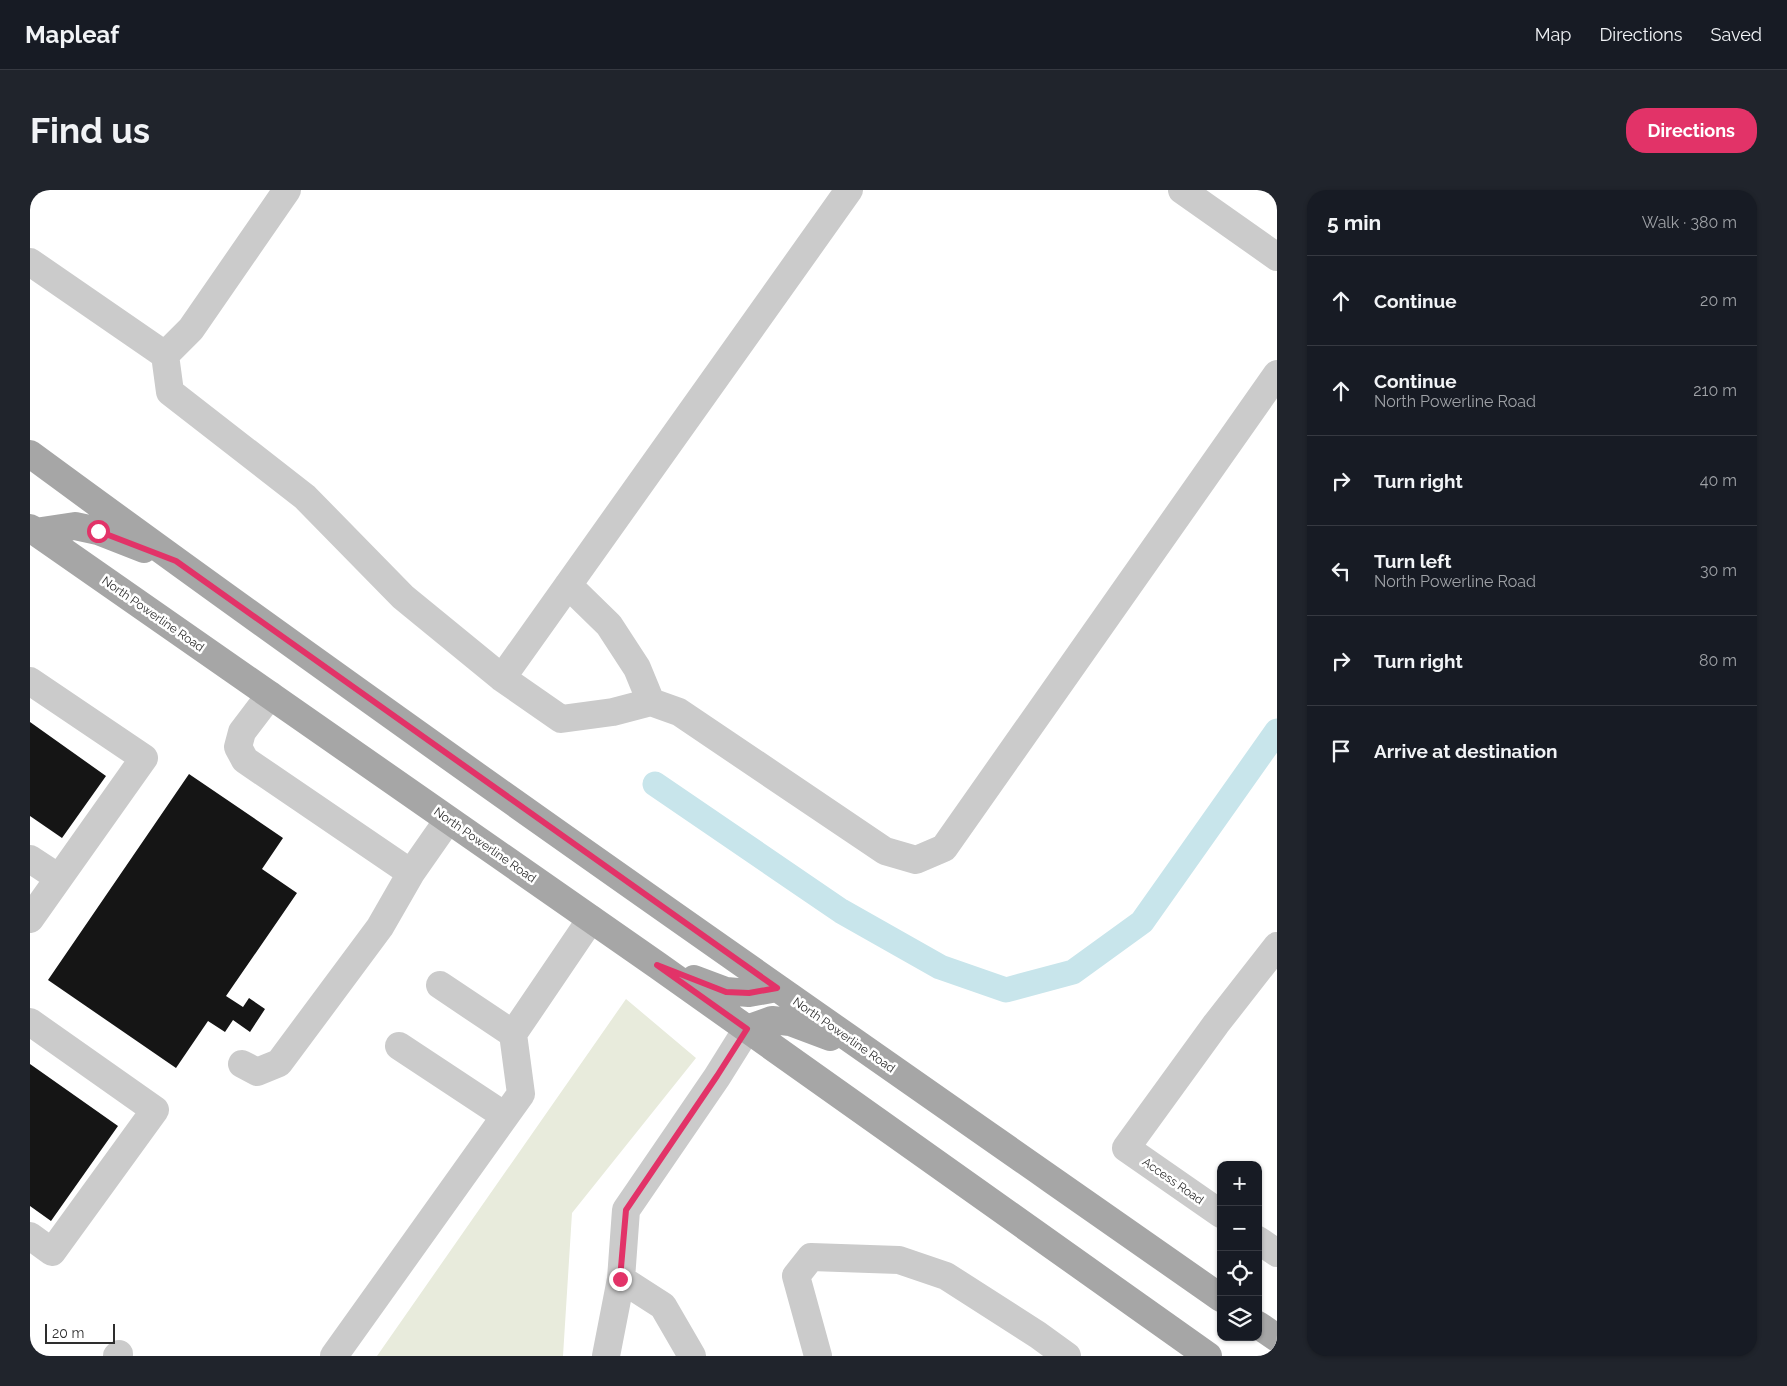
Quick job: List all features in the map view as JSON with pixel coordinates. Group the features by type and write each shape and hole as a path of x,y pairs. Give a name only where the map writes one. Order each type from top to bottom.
{"main road":[{"name":"North Powerline Road","path":"30,454 176,561 777,988 1218,1296"},
{"path":"32,533 75,526 98,531 176,561"},
{"name":"North Powerline Road","path":"32,533 270,695 657,965 1208,1356"},
{"path":"657,965 726,992 749,993 777,988"},
{"path":"747,1029 772,1020 790,1022 869,1052"},
{"path":"1262,1328 1277,1338"}],"street":[{"path":"165,355 192,329 287,190"},
{"path":"502,678 849,190"},
{"path":"1182,190 1277,257"},
{"path":"30,262 165,355 170,392 305,497 403,597 502,678 561,718 613,712 651,702 679,712 885,851 916,860 944,848 1277,374"},
{"path":"568,585 610,625 638,668 651,702"},
{"path":"30,681 144,758 30,919"},
{"path":"270,695 242,732 238,747 246,760 411,873"},
{"path":"242,1064 257,1072 280,1063 380,927 411,873 448,820"},
{"path":"30,858 59,878"},
{"path":"334,1356 521,1094 513,1034 591,919"},
{"name":"Access Road","path":"1217,1211 1126,1148 1216,1024 1277,946"},
{"path":"440,985 513,1034"},
{"path":"30,1022 155,1110 52,1252 30,1236"},
{"path":"606,1356 620,1279 626,1210 747,1029"},
{"path":"399,1046 505,1116"},
{"path":"818,1356 796,1276 811,1257 899,1260 946,1276 1038,1335 1067,1356"},
{"path":"620,1279 663,1306 692,1356"}],"shaded area":[{"path":"626,999 696,1058 572,1213 563,1356 377,1356"}],"building":[{"path":"30,722 106,776 62,838 30,816"},
{"path":"189,774 283,838 262,869 297,893 226,996 243,1007 249,998 265,1009 250,1032 233,1020 225,1032 208,1021 176,1068 48,980"},
{"path":"30,1064 118,1126 51,1221 30,1206"}],"waterway":[{"path":"655,784 841,911 940,967 1006,990 1073,972 1142,922 1277,731"}],"route":[{"path":"98,531 176,561 777,988 749,993 726,992 657,965 747,1029 626,1210 620,1279"}]}
